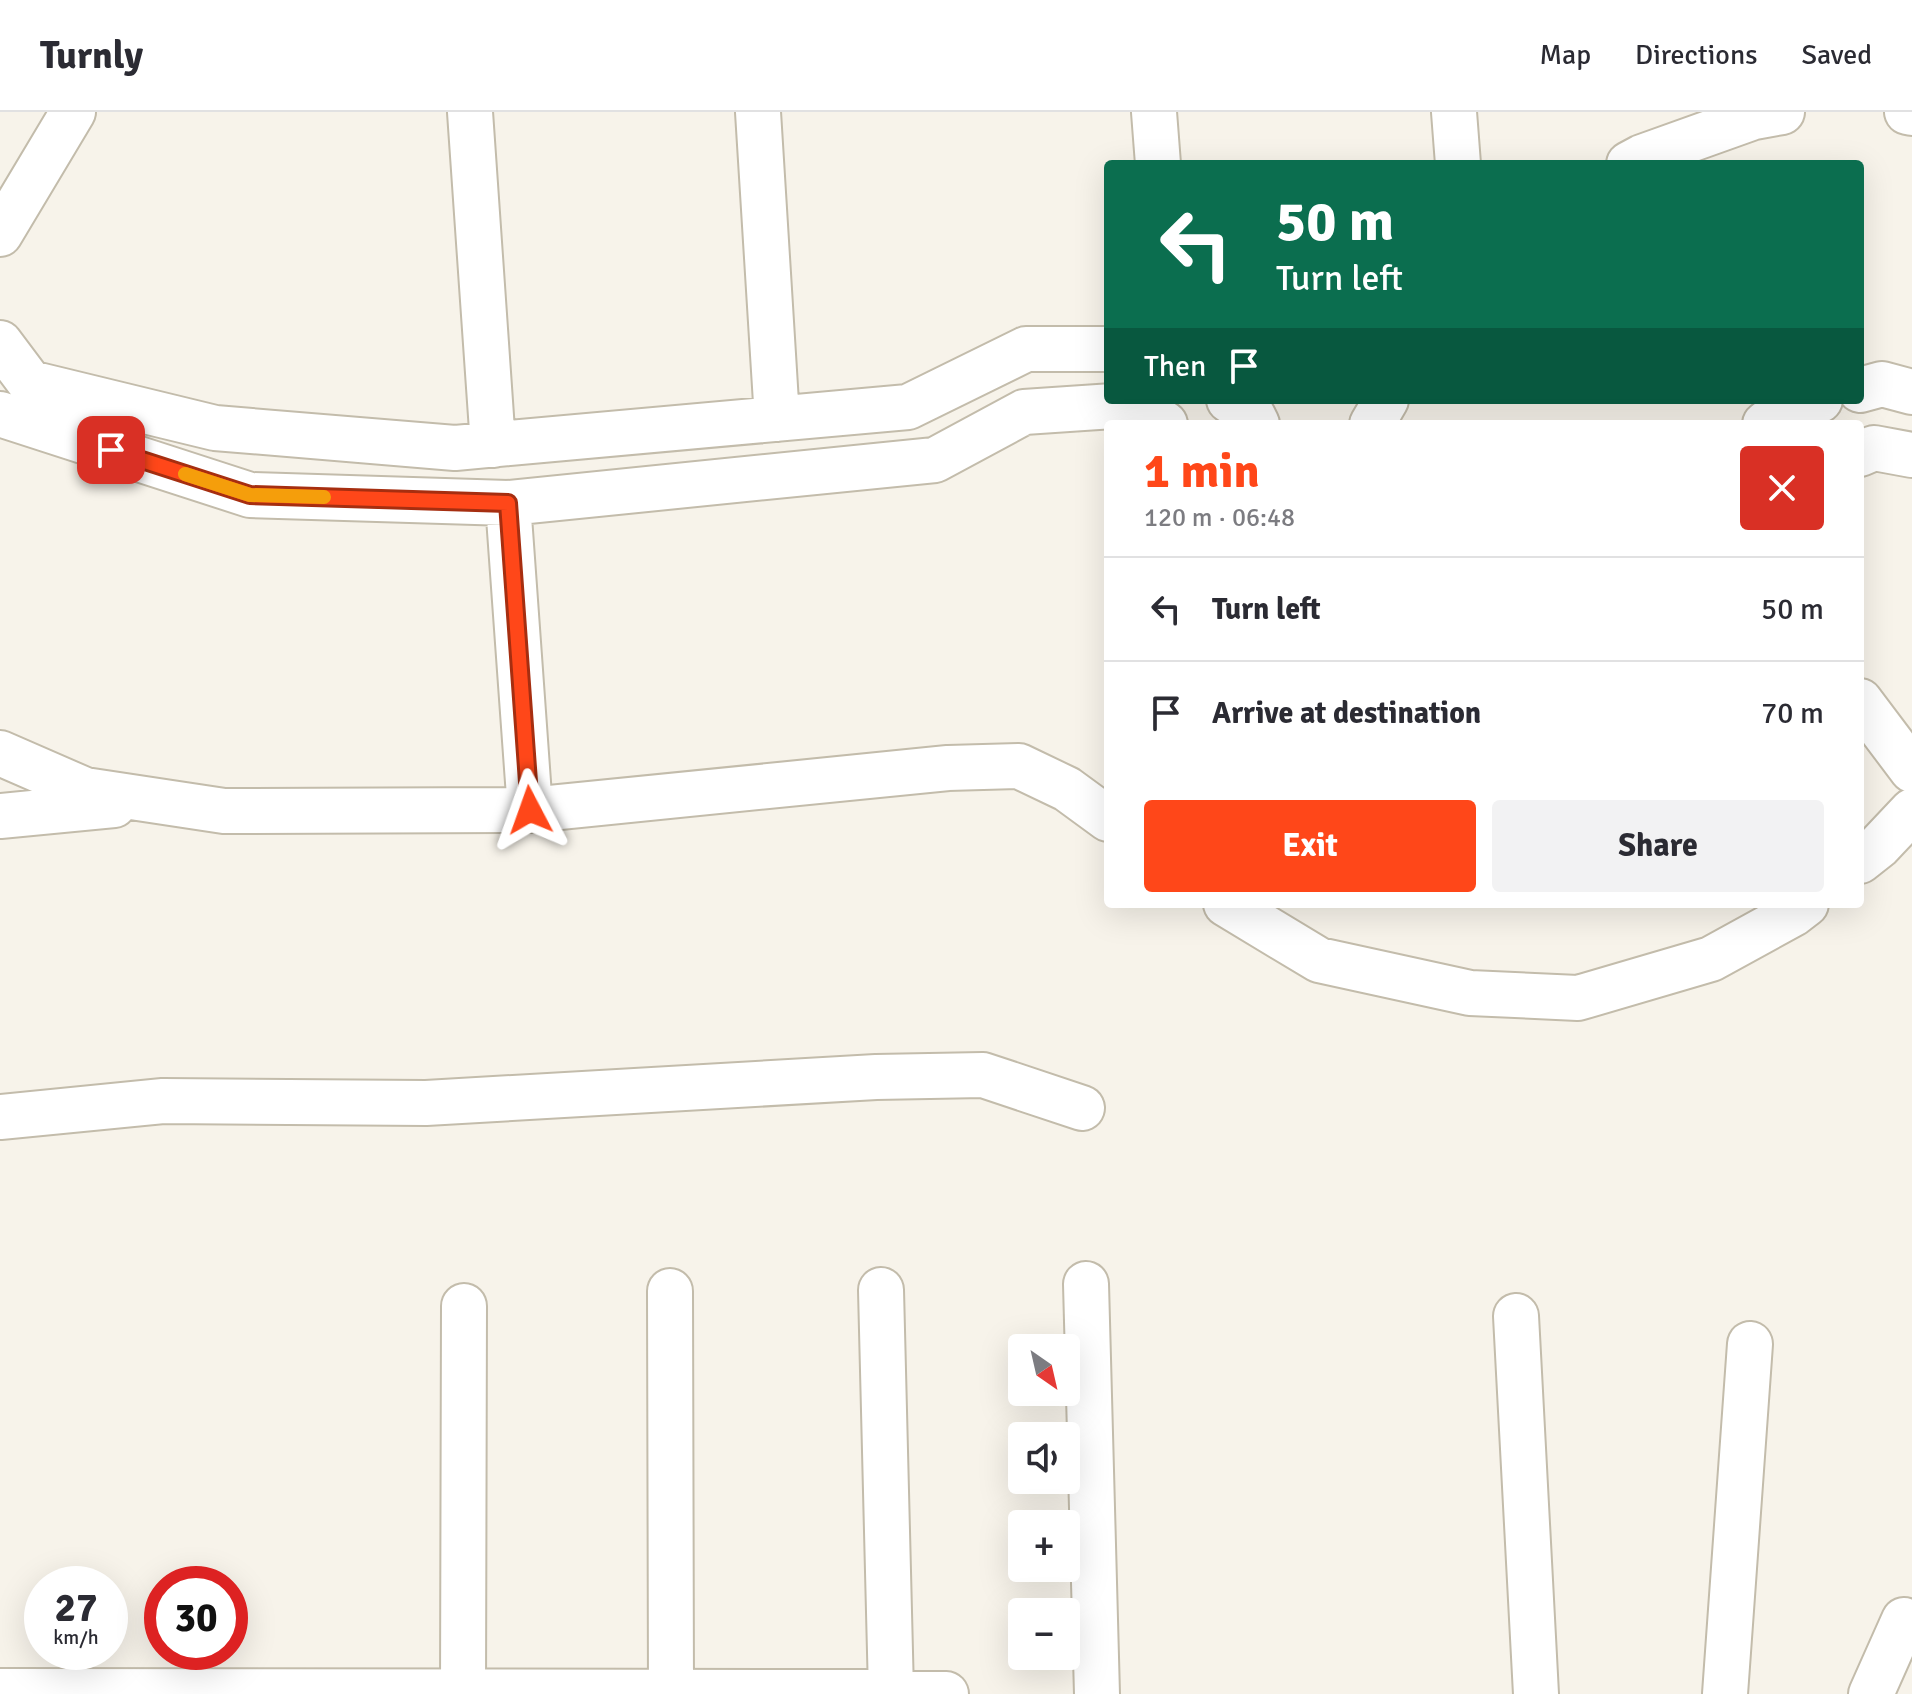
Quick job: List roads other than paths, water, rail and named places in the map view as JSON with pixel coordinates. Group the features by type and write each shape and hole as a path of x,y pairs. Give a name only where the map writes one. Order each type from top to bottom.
{"street":[{"path":"0,234 73,112"},
{"path":"470,112 493,445"},
{"path":"758,112 777,419"},
{"path":"1154,112 1158,160"},
{"path":"1454,112 1458,160"},
{"path":"1636,160 1754,117 1782,112"},
{"path":"3,350 30,383 215,428 455,448 908,407 1026,349 1104,349"},
{"path":"1864,389 1882,384 1912,392"},
{"path":"1235,404 1255,420"},
{"path":"1770,420 1784,409 1804,404"},
{"path":"0,414 250,495 508,503 935,460 1024,412 1113,406 1159,420"},
{"path":"1864,452 1874,448 1912,455"},
{"path":"508,503 530,810"},
{"path":"1864,706 1912,770"},
{"path":"0,753 85,790 224,811 530,810 932,770 1019,766 1067,789 1104,816"},
{"path":"0,816 156,801"},
{"path":"1864,858 1912,811"},
{"path":"1233,908 1319,960 1470,993 1578,998 1711,959 1801,908"},
{"path":"0,1117 163,1101 426,1103 876,1077 983,1075 1082,1108"},
{"path":"1086,1284 1097,1694"},
{"path":"881,1290 909,1693"},
{"path":"670,1291 682,1692"},
{"path":"464,1306 474,1692"},
{"path":"1516,1316 1536,1694"},
{"path":"1725,1694 1750,1344"},
{"path":"1871,1694 1904,1620 1912,1623"},
{"path":"0,1691 946,1694"}]}
